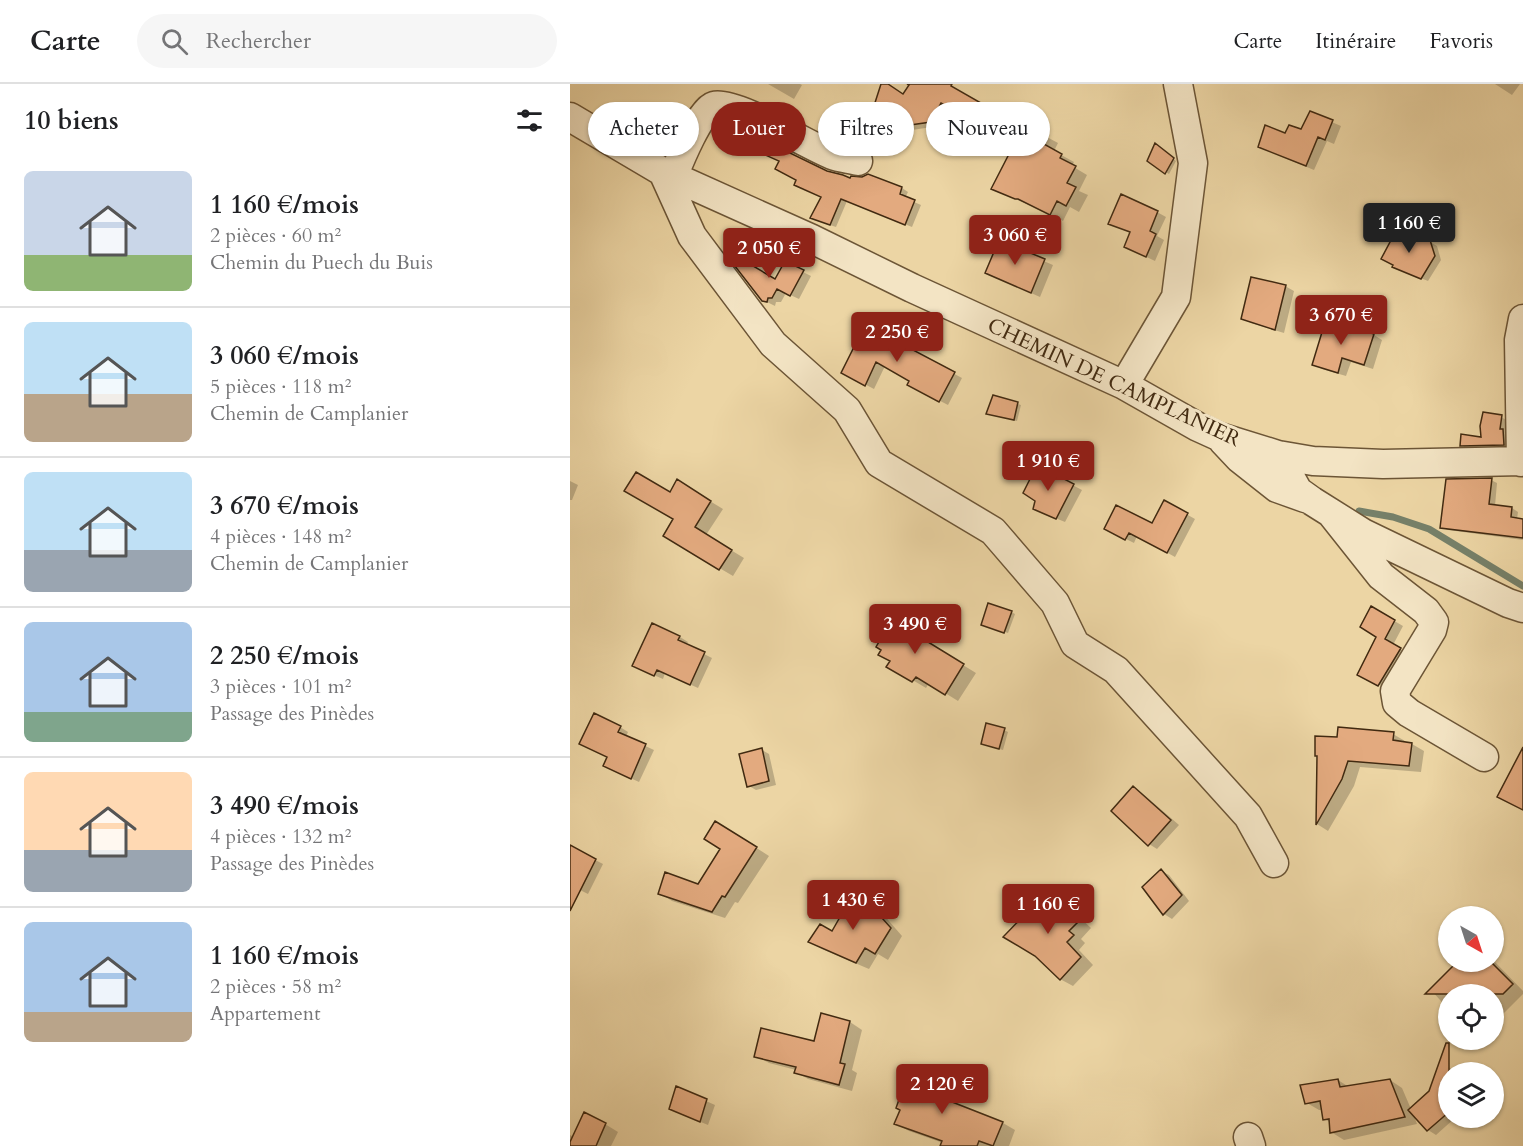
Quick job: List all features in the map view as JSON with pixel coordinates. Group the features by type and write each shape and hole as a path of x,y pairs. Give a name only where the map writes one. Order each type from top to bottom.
{"street":[{"path":"1124,385 1176,297 1193,163 1178,84"},
{"path":"858,161 832,155 729,106 713,106 704,113 668,174 692,236 773,344 847,410 879,463 993,531 1055,603 1075,644 1116,670 1248,816 1274,862"},
{"name":"CHEMIN DE CAMPLANIER","path":"570,117 668,174 1124,385 1220,437 1278,455 1313,461 1383,464 1522,462"},
{"path":"1522,462 1519,340 1523,319"},
{"path":"1220,437 1239,458 1277,488 1322,507 1381,576 1426,611 1434,622 1432,630 1395,691 1397,703 1484,757"},
{"path":"1278,455 1298,491 1363,533 1508,603 1523,608"},
{"path":"1313,461 1322,507"}],"building":[{"path":"881,84 888,84 903,94 909,85 907,84 952,84 951,86 979,102 926,102 926,123 914,124 914,102 875,102"},
{"path":"1310,111 1333,120 1325,140 1318,137 1306,166 1258,147 1265,125 1285,133 1289,125 1301,129"},
{"path":"1155,143 1174,158 1165,174 1147,161"},
{"path":"1050,147 1062,154 1060,158 1076,166 1067,183 1076,187 1066,206 1057,201 1050,215 991,189 1008,156 1050,156"},
{"path":"768,156 796,156 827,171 850,178 868,174 902,187 900,194 915,200 905,225 841,199 830,225 810,218 821,197 794,185 796,180 775,169 779,161"},
{"path":"1121,194 1158,211 1150,231 1156,234 1146,257 1124,247 1130,232 1108,224"},
{"path":"1398,227 1422,240 1430,240 1435,256 1421,279 1392,267 1393,265 1381,259"},
{"path":"999,240 1045,259 1031,293 985,273"},
{"path":"738,257 775,279 785,261 804,270 790,296 777,289 767,302 762,301 731,261"},
{"path":"1251,277 1286,285 1275,330 1241,319"},
{"path":"1326,319 1374,334 1364,365 1342,358 1338,373 1312,365"},
{"path":"878,322 899,332 894,340 955,372 939,402 907,385 909,381 876,362 865,386 841,373 860,335 868,339"},
{"path":"993,395 1018,402 1014,420 986,414"},
{"path":"1483,412 1502,415 1500,429 1503,429 1504,445 1460,446 1461,434 1481,437 1480,426"},
{"path":"1037,465 1074,484 1056,519 1033,509 1035,501 1023,493"},
{"path":"636,472 670,492 677,479 711,501 695,527 732,550 719,570 663,536 673,519 624,491"},
{"path":"1492,478 1489,504 1512,507 1511,517 1523,519 1523,538 1440,528 1446,479"},
{"path":"1164,500 1188,513 1167,553 1129,533 1125,540 1104,529 1116,505 1152,523"},
{"path":"988,603 1012,611 1004,633 981,625"},
{"path":"1371,606 1395,620 1385,639 1401,648 1378,686 1357,675 1376,637 1360,627"},
{"path":"889,611 919,629 915,634 964,664 945,695 916,677 912,682 886,667 890,661 878,655 881,650 876,647 880,640 873,637"},
{"path":"652,623 680,636 678,640 705,652 690,685 657,670 654,676 632,666"},
{"path":"594,713 621,726 618,732 646,744 631,779 603,766 607,757 579,744"},
{"path":"986,723 1005,728 999,749 981,744"},
{"path":"1338,727 1394,732 1393,740 1412,743 1409,766 1348,761 1342,779 1316,825 1315,736 1337,737"},
{"path":"1523,747 1523,810 1497,797"},
{"path":"762,748 769,781 747,787 739,754"},
{"path":"1133,786 1171,820 1148,846 1111,811"},
{"path":"715,821 757,847 725,897 722,896 712,912 658,894 665,872 698,884 720,849 704,839"},
{"path":"570,845 596,859 570,911"},
{"path":"1161,869 1182,895 1163,915 1142,887"},
{"path":"856,889 891,928 875,954 865,948 856,963 808,942 820,924 832,931"},
{"path":"1049,892 1080,920 1069,931 1074,935 1067,942 1081,957 1060,980 1035,956 1003,937"},
{"path":"1447,972 1501,972 1513,984 1504,993 1504,984 1438,984 1438,994 1425,994"},
{"path":"821,1013 850,1021 840,1063 845,1064 839,1085 794,1073 796,1067 754,1057 761,1028 814,1041"},
{"path":"1444,1050 1449,1050 1449,1062 1439,1062"},
{"path":"1438,1066 1438,1122 1427,1131 1408,1110 1429,1091"},
{"path":"909,1071 946,1085 942,1098 1003,1122 993,1146 979,1141 977,1146 940,1146 942,1141 894,1124 900,1110 896,1108"},
{"path":"1338,1079 1340,1087 1390,1079 1405,1117 1330,1133 1329,1119 1323,1120 1320,1101 1305,1104 1300,1085"},
{"path":"676,1086 707,1099 700,1122 669,1109"},
{"path":"584,1112 606,1123 596,1146 570,1146 570,1142"}],"waterway":[{"path":"1359,511 1393,517 1429,529 1523,586"}]}
